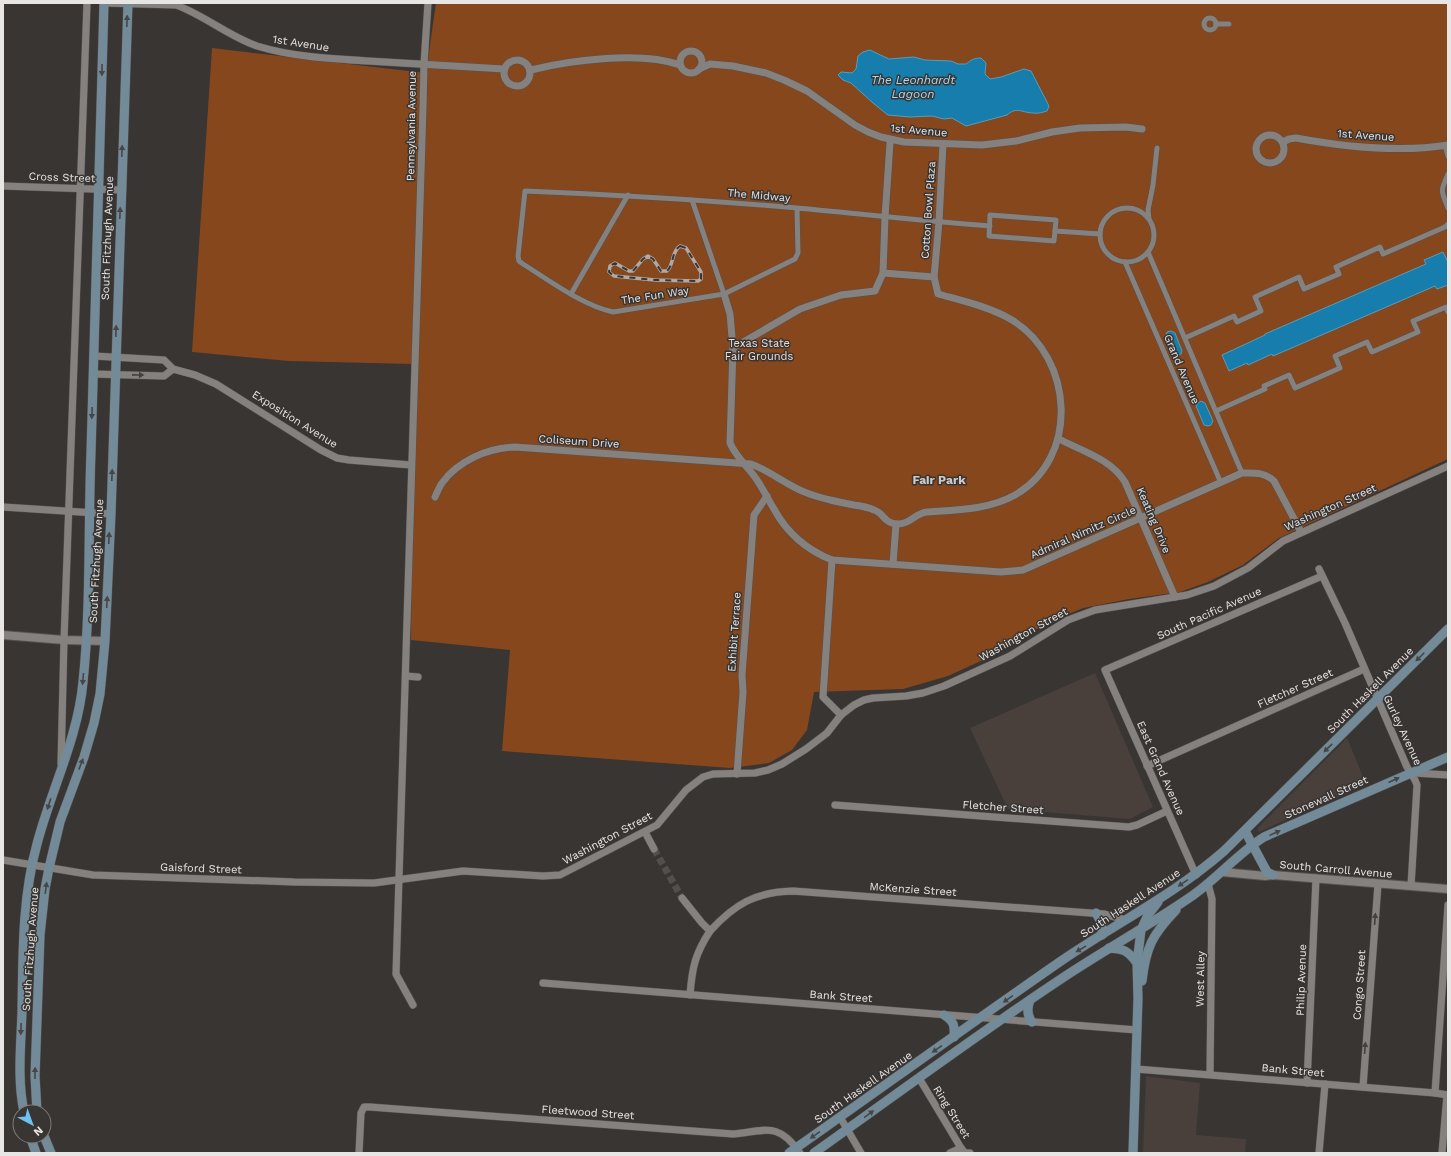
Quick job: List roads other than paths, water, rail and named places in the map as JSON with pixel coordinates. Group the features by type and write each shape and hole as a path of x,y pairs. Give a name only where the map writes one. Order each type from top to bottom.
{"main road":[{"name":"South Fitzhugh Avenue","path":"23,1104 20,1072 24,938 31,864 43,822 77,720 83,686 87,640 89,512 104,3"},
{"name":"South Fitzhugh Avenue","path":"36,1104 34,1076 40,935 49,868 60,822 84,757 94,723 100,694 105,641 111,514 115,357 128,3"},
{"name":"South Haskell Avenue","path":"796,1151 1061,961 1196,875 1245,831 1447,630"},
{"name":"Stonewall Street","path":"1222,872 1253,844 1264,837 1448,756"},
{"path":"1245,831 1267,872 1273,875"},
{"path":"814,1153 1030,1000 1109,948 1141,930 1208,884 1222,872"},
{"path":"1133,1153 1138,998 1137,963 1141,930 1148,915 1163,897"},
{"path":"1138,998 1145,959 1150,944 1157,932 1188,898"},
{"path":"1096,913 1103,928 1102,935"},
{"path":"1126,920 1141,930 1148,937 1150,944"},
{"path":"1109,948 1126,951 1137,963"},
{"path":"1030,1000 1028,1012 1029,1019 1032,1022"},
{"path":"944,1015 950,1019 953,1024 954,1037"}],"street":[{"name":"South Fitzhugh Avenue","path":"61,766 64,640 87,3"},
{"name":"1st Avenue","path":"104,3 176,5 256,46 278,51 327,59 504,69"},
{"name":"Pennsylvania Avenue","path":"413,1004 396,974 424,64 428,3"},
{"path":"1216,24 1229,24"},
{"path":"531,70 572,62 612,59 667,61 680,65 682,69 688,73 696,72 710,64 695,51 685,52 682,55 667,61"},
{"path":"680,65 682,55"},
{"path":"699,70 702,63 700,56"},
{"path":"518,59 526,62 531,70 530,79 519,86 514,86 505,78 504,69 510,62 518,59"},
{"name":"1st Avenue","path":"710,64 750,69 784,80 817,97 855,125 881,137 904,142 982,145 1080,128 1126,127 1142,129"},
{"name":"1st Avenue","path":"1264,136 1277,136 1283,142 1284,152 1279,160 1275,162 1265,162 1258,156 1256,147 1260,139 1264,136"},
{"name":"1st Avenue","path":"1283,142 1288,139 1296,138 1346,145 1404,148 1447,145"},
{"path":"733,348 800,309 841,295 876,291 883,273 890,143"},
{"name":"Cotton Bowl Plaza","path":"934,277 939,222 943,144"},
{"path":"1447,145 1448,156"},
{"path":"1149,219 1148,210 1153,185 1157,148"},
{"path":"1448,174 1441,189 1448,208"},
{"name":"Cross Street","path":"3,186 121,190"},
{"name":"The Midway","path":"525,191 628,195 797,208 990,226"},
{"name":"The Fun Way","path":"525,191 518,256 519,261 571,294 602,310 613,312 724,294 795,259 798,253 797,208"},
{"path":"571,294 628,195"},
{"path":"692,200 724,294"},
{"path":"1128,208 1140,211 1149,219 1152,224 1154,234 1152,244 1148,252 1138,260 1125,262 1117,260 1106,252 1101,244 1100,234 1103,222 1111,213 1128,208"},
{"path":"990,215 1056,220 1055,231 1054,241 989,236 990,215"},
{"path":"1184,338 1234,316 1237,322 1261,311 1255,297 1299,278 1304,289 1339,274 1336,267 1380,247 1383,254 1445,227 1448,224"},
{"path":"1055,231 1100,234"},
{"name":"Grand Avenue","path":"1148,252 1242,473"},
{"name":"Grand Avenue","path":"1125,262 1221,483"},
{"path":"883,273 934,277 938,294 1004,316 1021,327 1038,343 1051,364 1058,386 1062,412 1058,440 1046,465 1026,488 1014,496 997,502 974,508 922,513 905,523 896,524 893,564"},
{"name":"Admiral Nimitz Circle","path":"724,294 730,314 733,348 730,443 734,453 753,474 782,522 808,549 821,556 832,560 1011,572 1033,566 1242,473 1262,473 1274,481 1301,532"},
{"path":"1216,411 1265,389 1264,386 1289,375 1295,388 1340,368 1335,356 1367,342 1372,352 1418,332 1413,321 1446,307 1448,312"},
{"name":"Exposition Avenue","path":"94,356 164,360 173,370 195,375 216,384 321,450 337,458 411,465"},
{"path":"93,374 164,376 173,370"},
{"name":"Keating Drive","path":"1058,440 1109,464 1125,482 1175,597"},
{"name":"Coliseum Drive","path":"435,497 440,484 458,467 482,454 503,448 741,462 761,467 805,493 822,499 877,511 888,522 896,524"},
{"name":"Washington Street","path":"399,879 463,871 542,876 560,875 657,825 686,790 703,777 713,774 737,774 762,771 782,764 806,749 826,733 840,715 864,700 923,693 970,675 1010,656 1056,626 1082,614 1109,607 1175,597 1201,591 1248,568 1283,541 1448,466"},
{"name":"Exhibit Terrace","path":"737,774 743,692 742,675 754,515 767,496"},
{"path":"3,507 111,514"},
{"path":"832,560 823,697 840,715"},
{"name":"Gurley Avenue","path":"1321,572 1345,623 1377,700 1417,785 1411,886"},
{"name":"South Pacific Avenue","path":"1105,670 1321,572"},
{"path":"3,635 64,640 105,641"},
{"name":"Fletcher Street","path":"1147,766 1364,669"},
{"name":"East Grand Avenue","path":"1105,670 1196,875"},
{"path":"406,676 418,677"},
{"path":"1411,773 1448,774"},
{"name":"Fletcher Street","path":"835,805 1129,827 1137,825 1167,811"},
{"path":"645,832 654,849"},
{"name":"Gaisford Street","path":"3,860 93,875 294,882 374,883 399,879"},
{"name":"South Carroll Avenue","path":"1222,872 1448,889"},
{"name":"Philip Avenue","path":"1307,1083 1316,878"},
{"name":"West Alley","path":"1208,884 1212,899 1210,1074"},
{"name":"Congo Street","path":"1363,1087 1378,884"},
{"name":"McKenzie Street","path":"690,995 694,961 702,943 710,931 732,909 745,902 771,892 793,891 1096,913 1126,920"},
{"path":"682,898 710,931"},
{"path":"1435,1093 1448,904"},
{"name":"Bank Street","path":"543,983 1137,1030"},
{"name":"Bank Street","path":"1136,1069 1447,1095"},
{"name":"Ring Street","path":"919,1078 961,1148 965,1153 970,1153"},
{"path":"1319,1153 1325,1084"},
{"path":"1442,1153 1447,1095"},
{"name":"Fleetwood Street","path":"359,1153 361,1113 364,1107 733,1134 766,1129 778,1132 787,1138 796,1151"},
{"path":"840,1118 848,1129 861,1153"},
{"path":"950,1153 961,1148"}],"water":[{"name":"The Leonhardt Lagoon","path":"870,50 889,59 914,57 925,60 951,61 958,64 966,64 976,58 981,58 986,63 985,74 990,79 1024,69 1031,71 1049,106 1047,111 1040,113 1030,113 1017,110 1007,115 966,126 952,118 944,119 932,116 910,117 888,115 851,83 843,80 838,75 841,72 852,73 856,69 858,56 863,52"},
{"path":"1443,252 1448,262 1448,285 1437,289 1435,286 1273,356 1272,354 1248,365 1247,363 1229,371 1222,355 1265,334 1426,264 1424,260"},
{"path":"1171,331 1175,333 1182,351 1181,354 1177,356 1174,354 1166,336 1167,332"},
{"path":"1201,401 1205,403 1213,421 1211,425 1204,425 1196,406"}],"tunnel":[{"path":"654,849 682,898"}],"railway":[{"path":"680,246 686,248 701,272 701,279 698,281 655,280 614,276 609,272 610,266 615,263 629,271 633,271 643,259 648,256 653,259 661,271 667,271 671,265 675,252 680,246"}],"district":[{"name":"Fair Park","path":"939,480"}],"park label":[{"name":"Texas State Fair Grounds","path":"759,349"}]}
